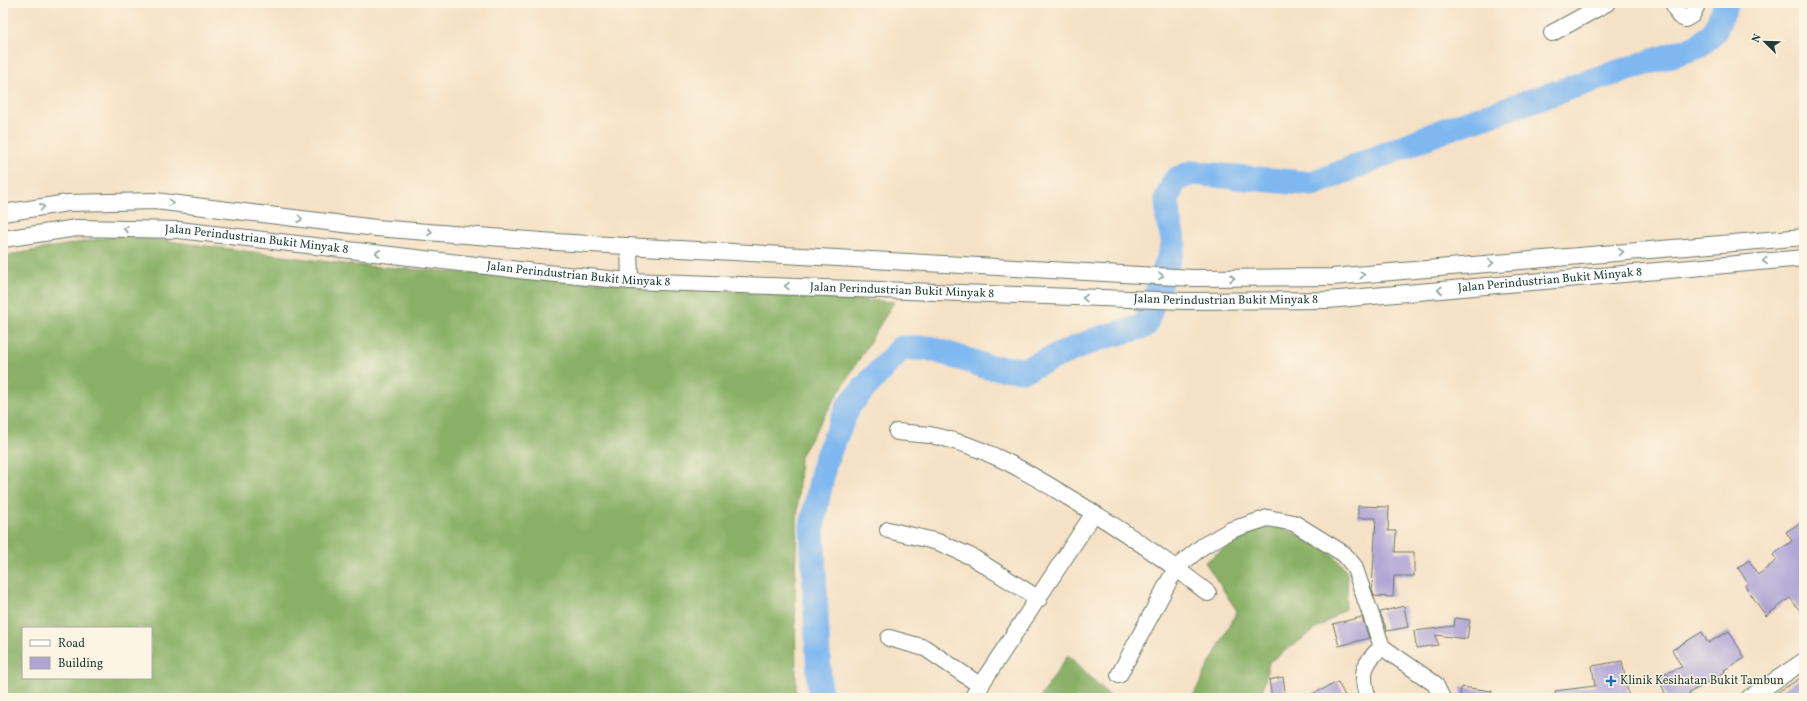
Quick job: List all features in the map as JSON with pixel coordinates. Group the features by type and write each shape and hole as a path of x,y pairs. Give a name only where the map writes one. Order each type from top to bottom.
{"street":[{"path":"1552,33 1607,3"},
{"path":"1673,3 1679,16 1685,19 1692,15 1698,3"},
{"name":"Jalan Perindustrian Bukit Minyak 8","path":"3,212 68,203 155,201 376,228 629,247 1193,278 1332,277 1804,237"},
{"name":"Jalan Perindustrian Bukit Minyak 8","path":"3,239 77,228 179,230 536,272 630,281 1185,301 1328,300 1804,258"},
{"path":"629,247 630,281"},
{"path":"897,432 930,436 969,447 1022,469 1094,513 1176,568 1208,593"},
{"path":"889,638 925,648 977,692 1094,513"},
{"path":"1119,675 1176,568 1203,546 1231,530 1268,518 1294,523 1344,554 1354,566 1382,647 1435,684 1442,698"},
{"path":"888,530 938,542 972,557 1039,599"},
{"path":"1368,698 1363,676 1366,665 1372,655 1382,647"},
{"path":"1749,698 1804,661"}],"green space":[{"path":"122,235 352,265 894,302 800,456 795,576 796,698 3,698 3,256"},
{"path":"1272,525 1316,543 1336,558 1343,566 1348,578 1345,609 1269,662 1263,688 1264,698 1192,698 1237,611 1205,562 1251,530"},
{"path":"1068,655 1112,698 1040,698"}],"building":[{"path":"1358,506 1389,507 1388,531 1396,531 1395,552 1414,552 1414,576 1394,576 1393,597 1374,596 1372,590 1376,518 1358,518"},
{"path":"1804,520 1804,616 1790,598 1766,616 1745,586 1748,583 1738,568 1749,560 1758,575 1777,560 1773,555 1792,541 1786,532"},
{"path":"1404,606 1408,627 1387,631 1380,612"},
{"path":"1362,617 1369,638 1339,646 1333,624"},
{"path":"1455,618 1470,620 1467,639 1436,635 1438,645 1416,648 1414,631 1454,626"},
{"path":"1729,631 1745,658 1724,670 1725,672 1689,693 1691,698 1667,698 1658,676 1682,667 1672,650 1702,632 1708,643"},
{"name":"Klinik Kesihatan Bukit Tambun","path":"1622,661 1629,698 1556,698 1555,691 1595,686 1592,666"},
{"path":"1804,676 1804,698 1768,698"},
{"path":"1283,677 1286,698 1272,698 1269,680"},
{"path":"1338,682 1346,698 1304,698"},
{"path":"1461,687 1492,691 1491,698 1460,698"}],"waterway":[{"path":"820,698 812,527 825,461 849,405 901,348 929,348 988,367 1024,370 1097,339 1145,326 1174,243 1168,218 1167,198 1175,180 1191,173 1313,184 1447,129 1697,47 1713,34 1727,3"}],"place":[{"name":"Klinik Kesihatan Bukit Tambun","path":"1611,681"}]}
